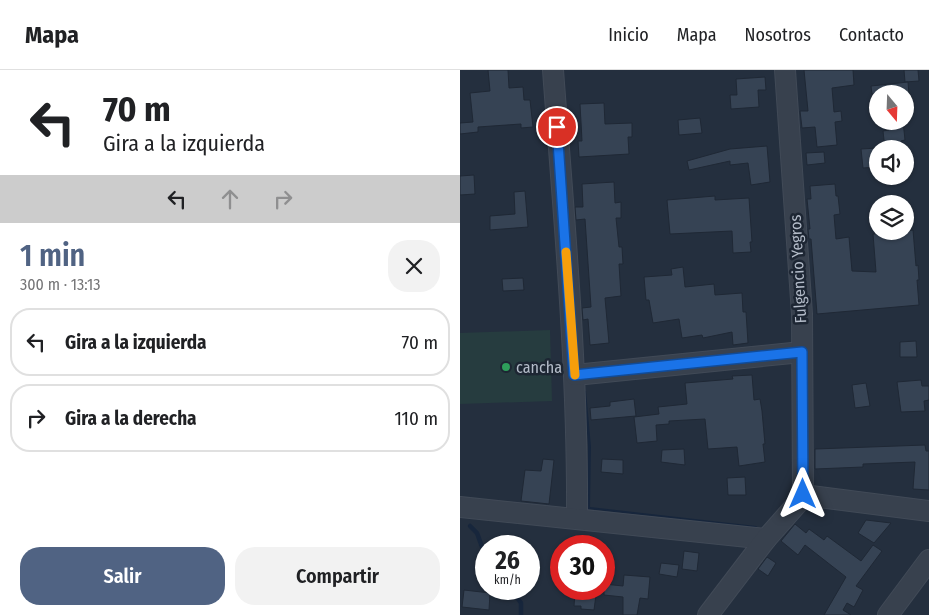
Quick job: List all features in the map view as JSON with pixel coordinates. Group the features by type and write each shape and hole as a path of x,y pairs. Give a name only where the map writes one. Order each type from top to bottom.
{"street":[{"path":"553,70 574,375 577,446 577,518"},
{"name":"Fulgencio Yegros","path":"785,70 802,314 803,494"},
{"path":"574,375 802,352"},
{"path":"708,615 803,494 929,511"},
{"path":"460,507 766,539"},
{"path":"888,615 929,560"}],"green space":[{"name":"cancha","path":"550,330 552,401 460,404 460,333"}],"water":[{"path":"584,391 586,391 591,447 590,507 756,526 764,532 755,528 588,509 588,446"}],"building":[{"path":"488,70 508,70 509,88 523,87 524,100 530,100 533,127 521,128 521,124 478,127 478,132 460,134 460,123 473,122 470,93 490,91"},
{"path":"804,70 853,70 854,85 832,88 834,112 841,111 842,121 835,122 837,145 817,147 815,127 802,128 800,111 808,111"},
{"path":"904,70 918,70 919,81 905,82"},
{"path":"765,77 766,90 758,90 759,107 731,109 730,95 737,95 736,79"},
{"path":"908,82 908,85 880,85"},
{"path":"604,103 605,124 632,123 632,137 628,137 629,154 579,157 578,141 582,141 580,104"},
{"path":"700,118 702,133 679,135 678,120"},
{"path":"904,130 905,140 884,140 883,131"},
{"path":"767,146 770,182 751,185 748,163 730,165 730,161 689,170 687,161 730,149"},
{"path":"861,149 869,149 869,168 863,168"},
{"path":"824,152 825,163 807,165 806,153"},
{"path":"474,175 475,194 460,195 460,176"},
{"path":"614,182 615,203 621,202 621,218 616,218 619,247 622,247 623,264 619,264 621,296 605,298 609,343 590,345 588,319 583,320 582,308 591,307 585,219 576,220 575,207 583,207 582,184"},
{"path":"835,184 840,214 834,215 836,239 849,237 852,271 876,272 873,240 914,240 916,266 918,265 919,305 817,314 811,239 809,239 808,229 810,229 807,199 811,199 810,186"},
{"path":"525,191 528,227 490,230 490,216 515,214 514,192"},
{"path":"715,196 715,200 749,198 751,252 733,253 732,231 670,234 667,200"},
{"path":"683,267 685,287 714,284 715,295 742,293 743,312 746,312 748,343 733,345 732,332 703,338 702,335 682,338 679,319 653,323 649,300 646,300 644,277 672,275 671,269"},
{"path":"523,278 524,290 503,291 502,279"},
{"path":"916,341 917,357 900,357 900,342"},
{"path":"752,375 754,400 760,399 762,411 765,462 739,466 737,447 708,449 705,419 669,421 669,424 656,425 657,441 637,443 634,417 659,414 658,407 687,404 685,383 733,379 732,376"},
{"path":"921,380 922,386 929,386 929,400 924,401 925,411 901,412 897,382"},
{"path":"866,383 870,406 855,408 852,385"},
{"path":"634,399 636,416 591,420 590,408 610,406 610,402"},
{"path":"925,445 926,451 929,451 929,490 913,489 915,462 863,464 863,467 815,469 815,449"},
{"path":"684,449 685,465 661,462 662,450"},
{"path":"543,459 554,460 549,504 521,501 525,470 541,471"},
{"path":"602,459 623,460 623,474 601,472"},
{"path":"745,477 746,495 728,495 727,478"},
{"path":"866,520 891,523 874,543 858,533"},
{"path":"795,524 806,533 809,529 824,540 827,536 861,561 873,545 882,551 856,586 863,590 854,607 847,603 843,610 851,615 824,615 846,577 805,545 798,555 781,541"},
{"path":"684,551 699,553 697,571 682,569"},
{"path":"767,557 776,563 768,576 758,569"},
{"path":"661,563 679,565 677,577 659,574"},
{"path":"624,575 650,577 648,599 640,598 637,615 623,615 623,597 615,596 615,585 623,586"},
{"path":"464,590 475,591 475,600 490,600 489,610 462,607"},
{"path":"574,600 595,600 594,610 581,609 581,606 574,606"}],"waterway":[{"path":"470,526 478,535"},
{"path":"519,600 521,603 521,615"}],"slow traffic":[{"path":"566,252 575,375"}],"place":[{"name":"cancha","path":"506,367"}],"route":[{"path":"557,127 574,375 802,352 803,494"}]}
